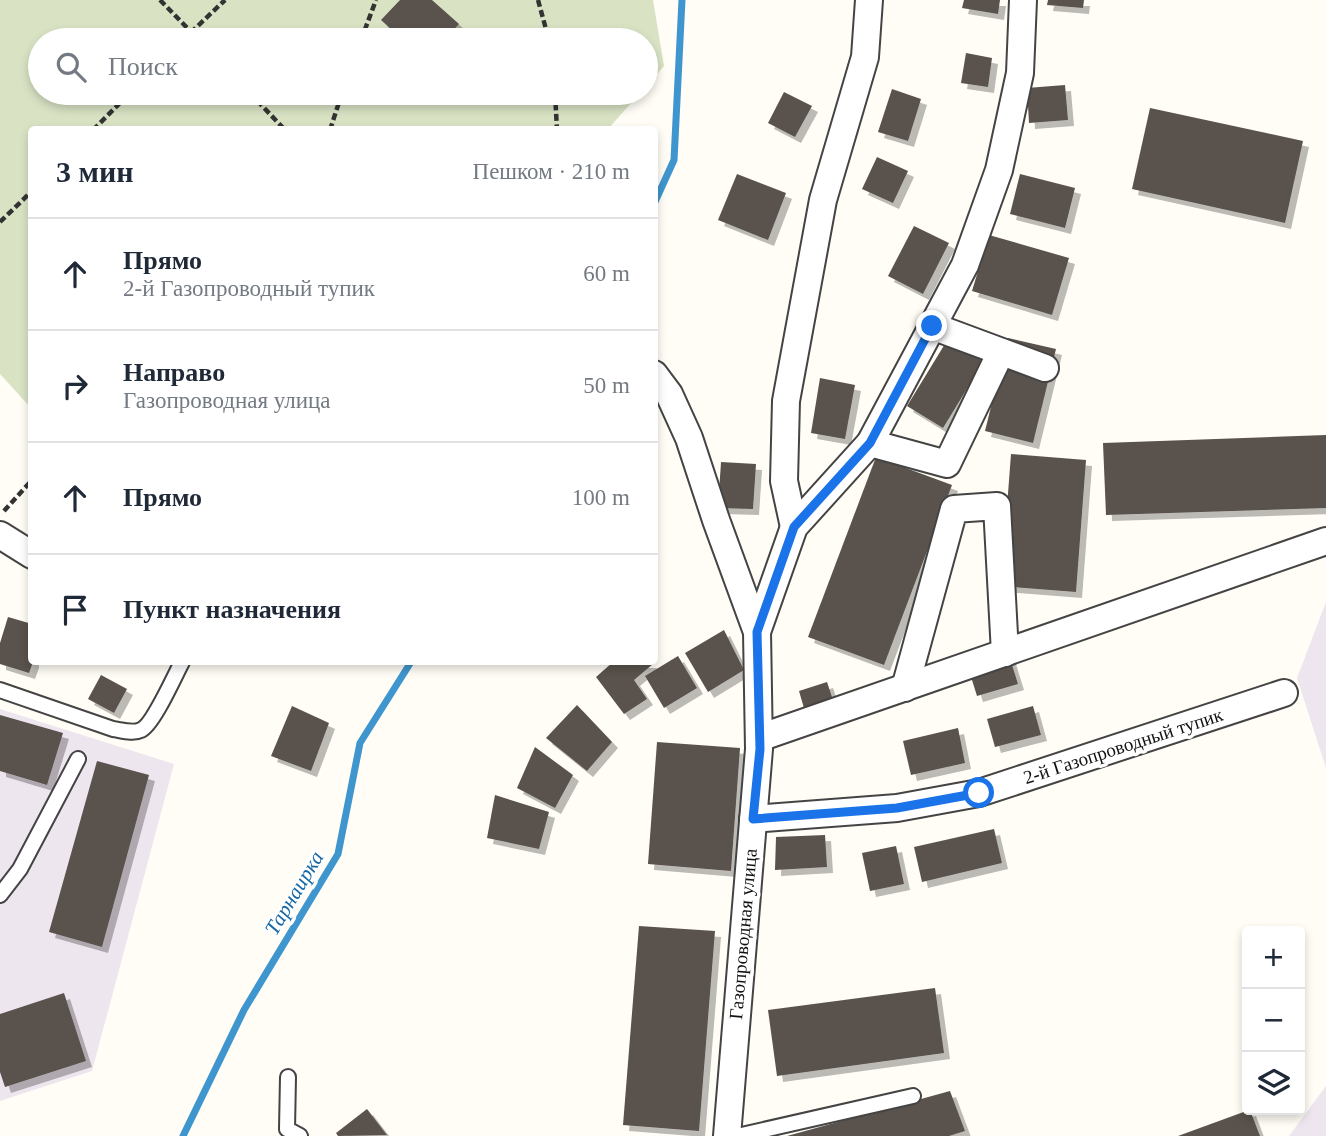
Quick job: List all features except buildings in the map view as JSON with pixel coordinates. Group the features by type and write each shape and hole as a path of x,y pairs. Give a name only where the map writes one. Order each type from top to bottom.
{"street":[{"path":"794,527 784,481 786,401 824,200 865,57 869,0"},
{"path":"757,632 794,527 870,443 965,265 999,170 1020,73 1023,0"},
{"path":"932,326 1045,368"},
{"path":"870,443 947,464 1001,352"},
{"name":"Газопроводная улица","path":"658,379 669,394 689,438 757,632 759,738 727,1136"},
{"path":"905,688 954,509 997,506 1005,653"},
{"path":"0,535 28,552"},
{"path":"759,738 1326,541"},
{"name":"2-й Газопроводный тупик","path":"753,819 897,808 979,793 1284,693"}],"lane":[{"path":"0,690 113,729 131,732 141,730 150,722 181,665"},
{"path":"0,895 20,869 78,759"},
{"path":"288,1077 287,1129 300,1136"},
{"path":"737,1136 913,1096"}],"path":[{"path":"160,0 187,28"},
{"path":"195,28 225,0"},
{"path":"366,28 376,0"},
{"path":"538,0 546,28"},
{"path":"97,126 118,105"},
{"path":"261,105 281,126"},
{"path":"331,126 338,105"},
{"path":"556,105 557,126"},
{"path":"0,222 28,195"},
{"path":"0,515 28,484"}],"shaded area":[{"path":"1326,602 1326,768 1297,678"},
{"path":"0,709 174,764 92,1071 0,1101"},
{"path":"1326,1086 1326,1136 1289,1136"}],"green space":[{"path":"0,0 653,0 658,28 28,28 28,105 629,105 611,126 28,126 28,405 0,374"},
{"path":"658,30 664,66 658,73"}],"waterway":[{"name":"Тарнаирка","path":"658,195 674,160 682,0"},
{"name":"Тарнаирка","path":"183,1136 244,1010 338,854 360,743 409,665"}],"route":[{"path":"932,326 870,443 794,527 757,632 760,749 753,819 897,808 979,793"}]}
